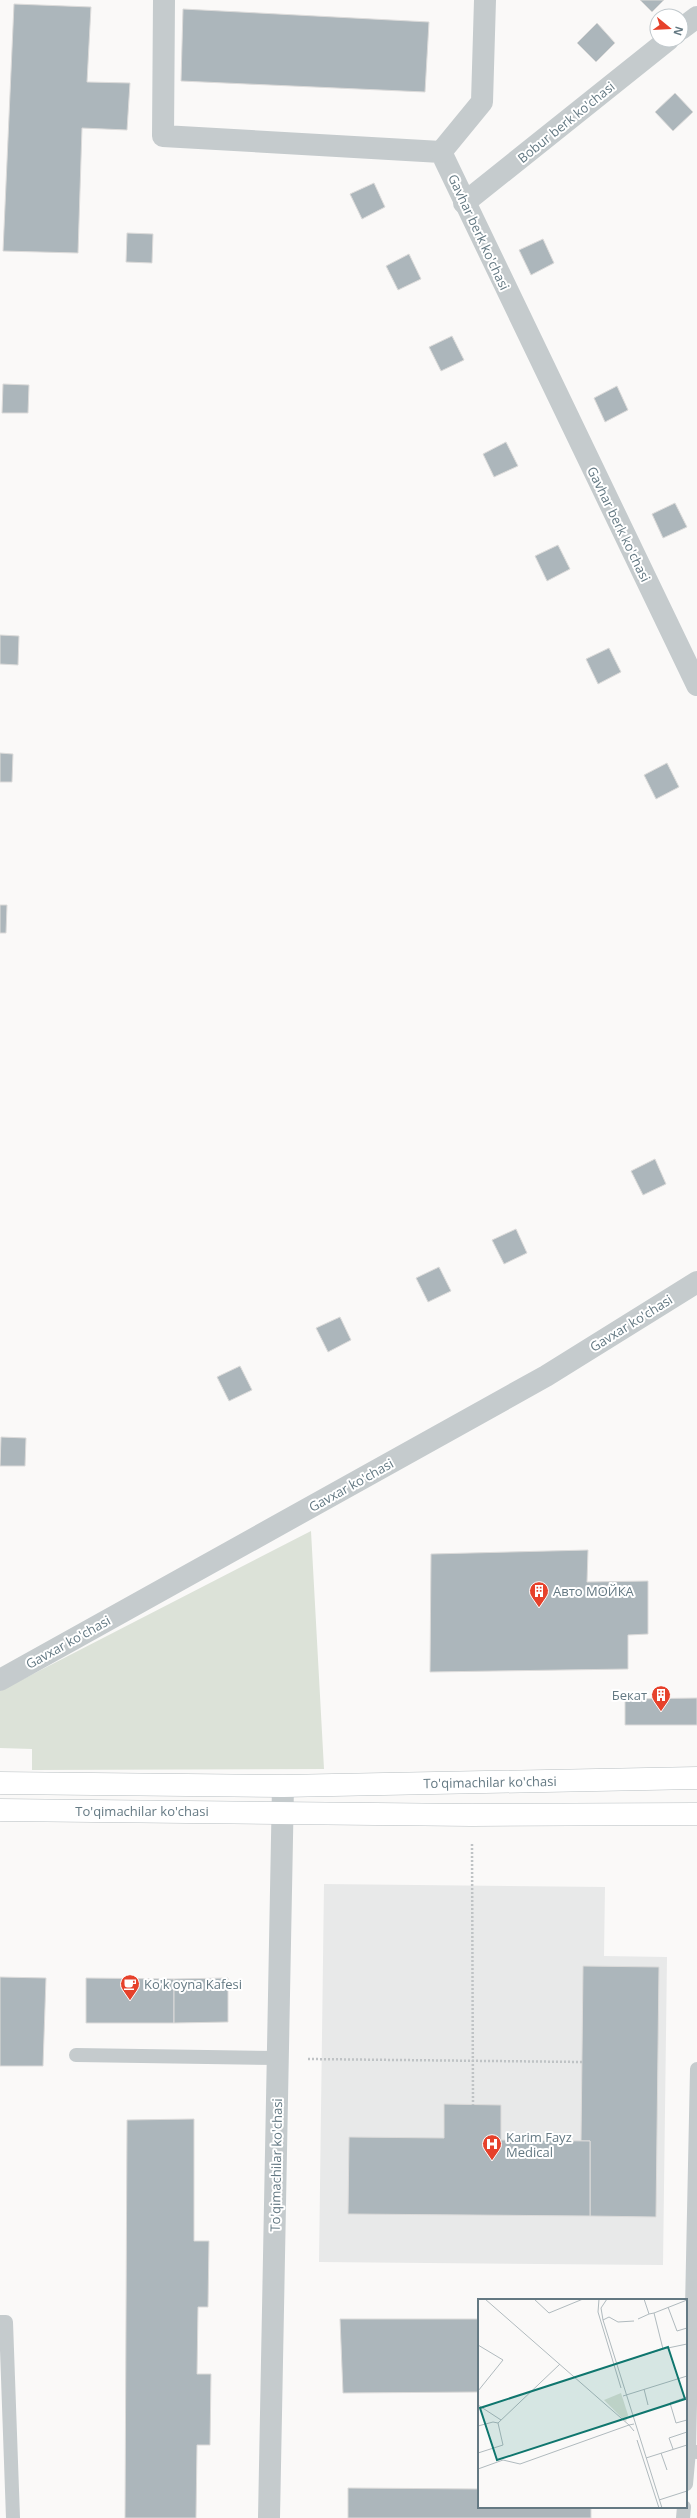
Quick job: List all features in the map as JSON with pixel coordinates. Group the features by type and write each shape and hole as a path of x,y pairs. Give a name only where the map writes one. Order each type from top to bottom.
{"main road":[{"name":"To'qimachilar ko'chasi","path":"0,1783 283,1786 697,1778"},
{"name":"To'qimachilar ko'chasi","path":"0,1810 472,1815 697,1814"}],"street":[{"path":"164,0 163,136 441,152 482,102 485,0"},
{"name":"Bobur berk ko'chasi","path":"464,203 658,48"},
{"name":"Gavhar berk ko'chasi","path":"441,152 464,203 697,686"},
{"name":"Gavxar ko'chasi","path":"0,1680 546,1376 697,1282"},
{"name":"To'qimachilar ko'chasi","path":"269,2518 284,1812 283,1786"}],"lane":[{"path":"76,2055 278,2058"},
{"path":"687,2479 693,2451 697,2069"},
{"path":"0,2322 6,2322 13,2518"},
{"path":"683,2518 684,2508"}],"path":[{"path":"472,1815 474,2105"},
{"path":"278,2058 582,2062"}],"shaded area":[{"path":"311,1531 324,1769 32,1770 32,1749 0,1748 0,1691"},
{"name":"Karim Fayz Medical","path":"324,1884 605,1887 604,1956 667,1957 663,2265 319,2262"}],"building":[{"path":"640,0 664,0 656,8 649,9"},
{"path":"14,4 91,7 87,82 130,83 127,130 82,128 78,253 3,251"},
{"path":"183,9 429,22 425,92 181,81"},
{"path":"597,23 615,43 596,62 577,43"},
{"path":"675,93 693,112 673,131 655,112"},
{"path":"374,183 385,207 362,219 350,194"},
{"path":"127,233 153,234 152,263 126,262"},
{"path":"543,239 554,263 531,275 519,250"},
{"path":"409,254 421,279 398,290 386,266"},
{"path":"452,336 464,360 441,371 429,347"},
{"path":"3,384 29,385 28,413 2,413"},
{"path":"617,386 628,410 605,422 594,398"},
{"path":"506,442 518,466 494,477 483,454"},
{"path":"675,503 687,527 663,538 652,514"},
{"path":"558,545 570,569 547,581 535,556"},
{"path":"0,635 19,636 18,665 0,664"},
{"path":"609,648 621,672 598,684 586,659"},
{"path":"0,753 13,754 12,782 0,782"},
{"path":"667,763 679,787 656,799 644,775"},
{"path":"0,905 7,905 6,933 0,933"},
{"path":"655,1159 666,1184 643,1195 631,1171"},
{"path":"516,1229 527,1253 504,1264 492,1240"},
{"path":"439,1267 451,1291 428,1302 416,1278"},
{"path":"340,1317 351,1340 328,1352 316,1328"},
{"path":"240,1366 252,1390 229,1401 217,1377"},
{"path":"1,1437 26,1438 25,1466 0,1466"},
{"name":"Авто МОЙКА","path":"588,1550 587,1582 648,1581 648,1634 628,1635 628,1669 430,1672 431,1554"},
{"name":"Бекат","path":"697,1698 697,1725 625,1725 625,1699"},
{"path":"583,1966 659,1967 656,2217 590,2216 590,2141 581,2141"},
{"path":"0,1977 46,1978 43,2066 0,2066"},
{"name":"Ko'k oyna Kafesi","path":"86,1978 174,1979 174,2023 86,2023"},
{"path":"228,1978 228,2022 174,2023 174,1979"},
{"path":"444,2104 501,2105 501,2140 590,2141 590,2216 348,2214 349,2137 444,2138"},
{"path":"194,2119 194,2241 209,2241 208,2307 198,2307 197,2374 211,2374 210,2445 197,2445 196,2518 125,2518 127,2120"},
{"path":"340,2319 478,2319 478,2392 343,2393"},
{"path":"348,2488 478,2489 478,2508 591,2508 591,2518 348,2518"}],"place":[{"name":"Авто МОЙКА","path":"539,1608"},
{"name":"Бекат","path":"661,1712"},
{"name":"Ko'k oyna Kafesi","path":"130,2001"},
{"name":"Karim Fayz Medical","path":"492,2161"}]}
